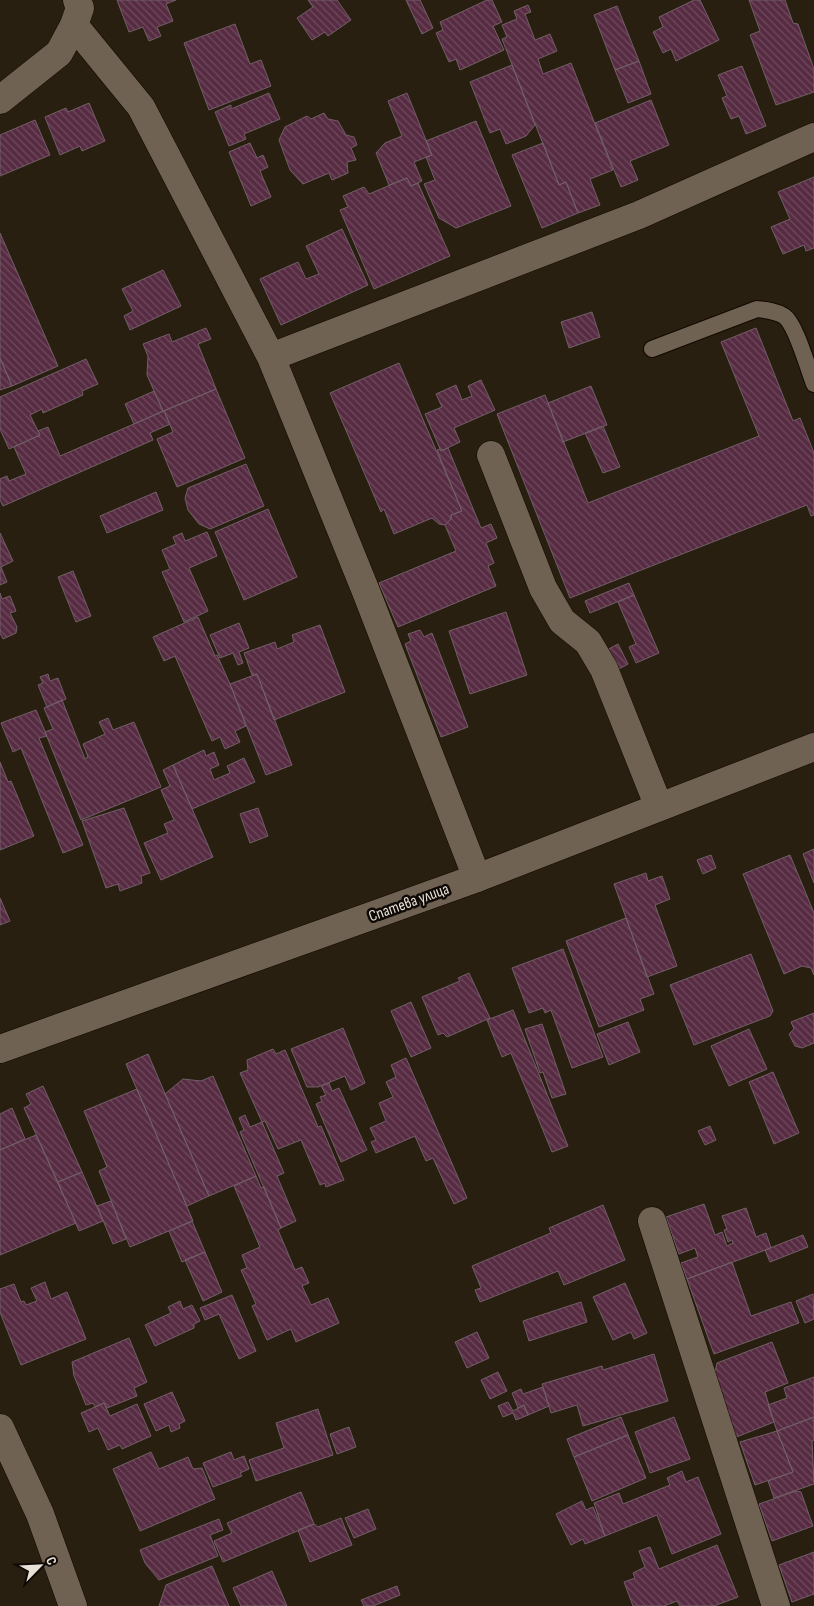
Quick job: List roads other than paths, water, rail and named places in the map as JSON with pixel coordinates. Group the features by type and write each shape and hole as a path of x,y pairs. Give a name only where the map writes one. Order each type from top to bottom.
{"street":[{"path":"0,100 60,53 76,13"},
{"path":"76,13 141,107 270,357 365,589 477,878"},
{"path":"270,357 639,214 814,137"},
{"path":"491,455 543,588 562,622 588,642 604,669 659,807"},
{"name":"Спатева улица","path":"0,1049 477,878 814,747"},
{"path":"652,1221 776,1606"},
{"path":"0,1428 40,1514 72,1606"}],"lane":[{"path":"652,348 757,310 772,311 786,317 795,333 814,384"}]}
